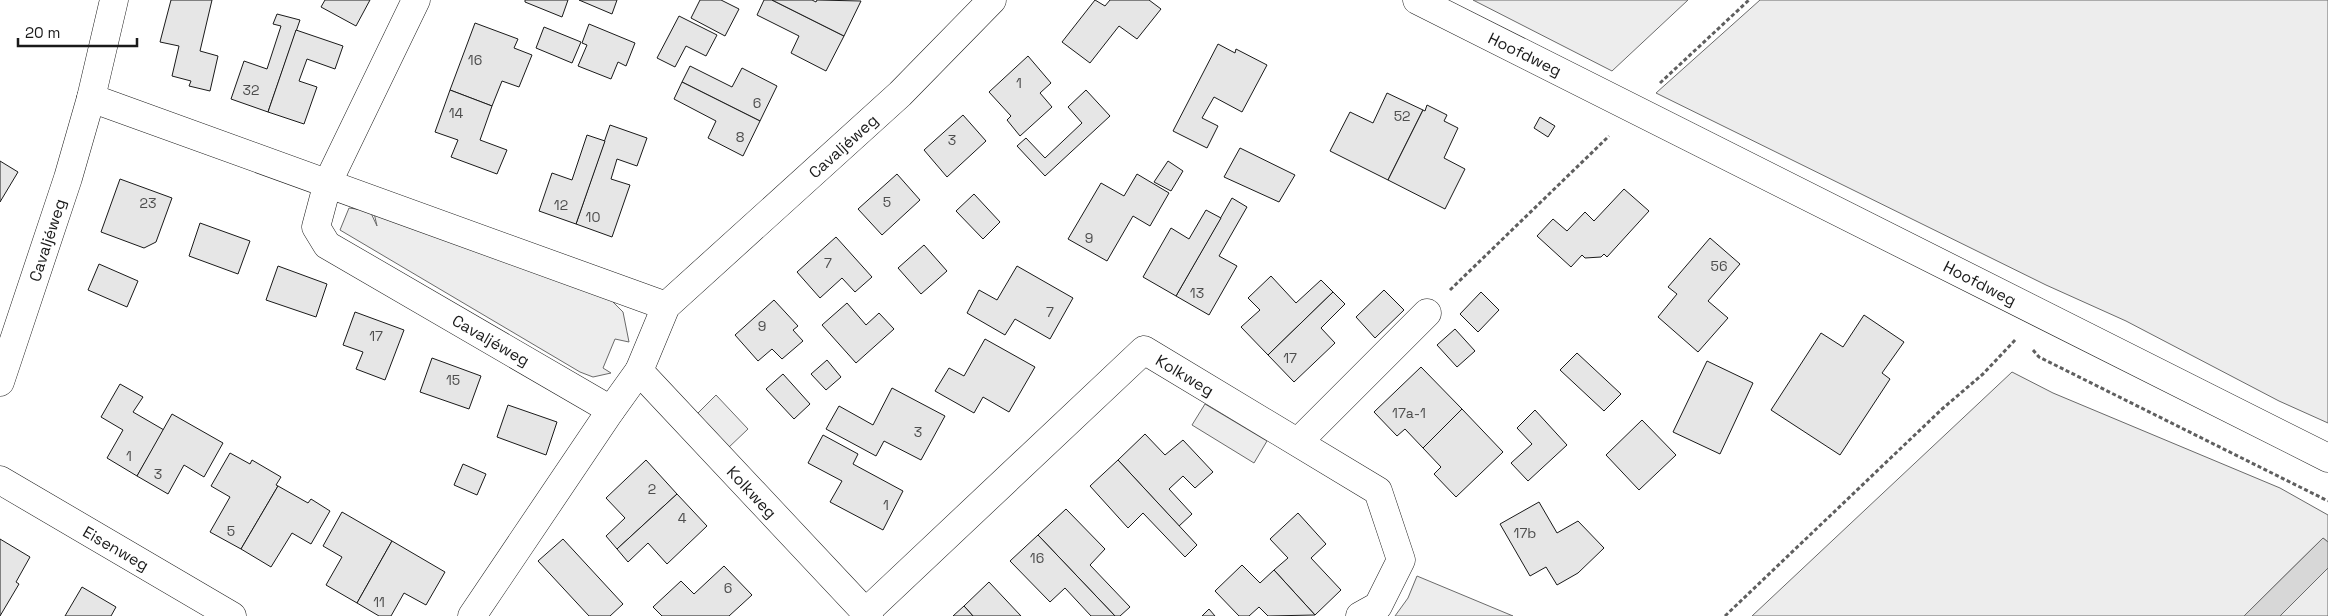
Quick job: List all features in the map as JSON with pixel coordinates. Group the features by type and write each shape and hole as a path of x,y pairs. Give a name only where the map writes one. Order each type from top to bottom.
{"street":[{"name":"Cavaljéweg","path":"0,382 68,178 91,98 114,0"},
{"name":"Cavaljéweg","path":"416,0 328,182 316,227 327,245 611,410 639,371 666,306 893,100 992,0"},
{"name":"Hoofdweg","path":"1417,0 2328,458"},
{"path":"91,98 328,182 666,306"},
{"path":"1298,442 1427,313"},
{"name":"Kolkweg","path":"639,371 868,614 1144,350 1378,491 1401,560 1378,606 1360,616"},
{"path":"472,616 611,410"},
{"name":"Eisenweg","path":"0,480 232,616"}],"path":[{"path":"1427,313 1611,134 1634,108 1749,0"},
{"path":"1725,616 1942,409 1983,374 2020,334"},
{"path":"2029,346 2039,357 2328,501"}],"shaded area":[{"path":"1473,0 1688,0 1612,71"},
{"path":"1760,0 2328,0 2328,423 2279,401 2126,321 2046,285 1656,93"},
{"path":"349,208 370,211 377,226 374,213 611,300 623,312 629,342 615,339 603,368 611,373 593,377 580,372 340,230"},
{"path":"2012,372 2053,393 2280,488 2328,515 2328,542 2323,538 2244,616 1752,616"},
{"path":"716,395 748,429 727,449 695,416"},
{"path":"1205,404 1267,441 1254,463 1192,425"},
{"path":"2323,538 2328,542 2328,568 2280,616 2244,616"},
{"path":"2328,568 2328,616 2280,616"},
{"path":"1417,576 1513,616 1395,616 1408,598"}],"building":[{"path":"171,0 212,0 200,51 218,56 210,91 189,86 191,81 172,76 179,46 160,42"},
{"path":"325,0 370,0 356,26 321,7"},
{"path":"525,0 568,0 562,17 525,2"},
{"path":"579,0 617,0 612,14"},
{"path":"700,0 721,0 739,9 725,36 691,18"},
{"path":"764,0 772,0 844,36 826,71 791,53 799,36 757,15"},
{"path":"772,0 812,0 816,2 817,0 861,1 844,36"},
{"path":"1095,0 1105,6 1110,0 1149,0 1161,9 1137,39 1119,26 1090,63 1062,42"},
{"path":"277,14 300,20 268,112 231,99 244,61 267,69 281,26 273,24"},
{"path":"679,16 717,35 706,56 686,46 675,67 657,58"},
{"path":"475,23 518,39 514,48 532,55 519,87 502,81 492,106 450,90"},
{"path":"589,24 635,43 626,66 618,62 611,79 578,66 587,45 582,43"},
{"path":"544,27 581,42 572,63 536,48"},
{"path":"296,30 343,46 335,69 307,59 299,81 317,87 304,124 268,112"},
{"path":"1218,44 1235,53 1236,49 1267,65 1242,112 1214,97 1202,118 1218,126 1207,148 1173,131"},
{"path":"1028,56 1051,83 1040,93 1052,107 1020,136 1007,120 1011,116 989,92"},
{"path":"690,66 732,87 742,68 777,86 760,121 682,82"},
{"path":"682,82 760,121 743,156 708,138 716,121 674,99"},
{"path":"450,90 492,106 480,140 507,150 497,174 451,157 458,140 435,132"},
{"path":"1086,90 1110,116 1045,176 1017,146 1026,138 1045,158 1082,123 1068,107"},
{"path":"1387,93 1423,110 1388,180 1330,151 1350,112 1373,123"},
{"path":"1427,105 1447,115 1444,121 1458,128 1444,158 1465,169 1445,209 1388,180"},
{"path":"963,115 986,141 947,177 924,150"},
{"path":"1540,117 1555,126 1548,137 1534,128"},
{"path":"610,125 647,138 637,166 617,159 611,179 630,185 612,237 576,224"},
{"path":"587,135 605,141 576,224 539,211 552,173 572,180"},
{"path":"1240,148 1295,175 1279,202 1224,177"},
{"path":"0,161 18,172 0,202"},
{"path":"1168,161 1183,171 1171,191 1154,182"},
{"path":"897,174 920,200 882,235 858,209"},
{"path":"1137,174 1169,193 1150,226 1133,216 1107,261 1068,239 1101,183 1124,196"},
{"path":"120,179 172,198 156,242 144,248 101,232"},
{"path":"1624,189 1649,211 1607,257 1604,254 1601,257 1585,258 1582,255 1571,267 1537,236 1553,219 1567,231 1585,212 1594,221"},
{"path":"974,194 1000,222 983,239 956,211"},
{"path":"1232,198 1247,207 1219,256 1237,266 1209,315 1176,296"},
{"path":"1206,210 1221,218 1176,296 1143,277 1171,228 1189,239"},
{"path":"200,223 250,241 238,274 189,256"},
{"path":"836,237 872,277 855,292 842,278 820,298 797,272"},
{"path":"1710,238 1740,264 1708,301 1728,318 1698,352 1658,317 1677,294 1668,287"},
{"path":"924,245 947,271 921,294 898,268"},
{"path":"99,264 138,281 127,307 88,290"},
{"path":"278,266 327,284 316,317 266,300"},
{"path":"1017,266 1073,298 1050,339 1015,319 1005,335 967,313 979,290 997,300"},
{"path":"1271,276 1296,303 1321,280 1333,292 1268,355 1241,327 1260,310 1248,298"},
{"path":"1384,290 1404,310 1375,338 1356,317"},
{"path":"1333,292 1345,304 1321,328 1335,343 1294,382 1268,355"},
{"path":"1481,292 1499,310 1478,332 1460,314"},
{"path":"774,300 798,326 793,330 803,341 782,359 772,349 758,361 735,335"},
{"path":"847,303 866,325 879,313 894,329 856,363 822,325"},
{"path":"355,312 404,330 385,380 356,369 363,352 343,345"},
{"path":"1864,315 1904,342 1882,373 1890,379 1840,455 1771,410 1821,333 1843,347"},
{"path":"1455,329 1475,351 1457,367 1437,345"},
{"path":"985,339 1035,367 1009,412 983,397 974,413 935,391 949,368 964,376"},
{"path":"1577,353 1621,394 1604,411 1560,370"},
{"path":"432,358 481,376 469,409 420,392"},
{"path":"827,360 841,377 826,390 811,374"},
{"path":"1707,361 1753,383 1720,454 1673,432"},
{"path":"1421,367 1462,409 1423,448 1405,429 1397,436 1374,412"},
{"path":"783,374 810,404 794,419 766,389"},
{"path":"120,384 143,397 133,412 164,430 137,476 107,458 123,430 101,417"},
{"path":"892,388 945,416 921,460 884,441 876,456 826,429 839,406 873,425"},
{"path":"508,405 557,422 546,455 497,437"},
{"path":"1462,409 1503,452 1456,497 1434,474 1441,467 1423,448"},
{"path":"1535,410 1567,445 1528,481 1511,463 1532,444 1517,428"},
{"path":"172,414 223,443 204,477 184,465 168,494 137,476"},
{"path":"1642,420 1676,455 1639,490 1606,455"},
{"path":"1145,434 1165,455 1183,440 1213,472 1195,488 1183,476 1169,489 1192,514 1179,526 1118,460"},
{"path":"823,435 858,454 853,464 903,491 883,530 830,502 842,481 808,463"},
{"path":"230,453 250,464 252,460 281,477 276,485 278,486 241,549 210,532 230,497 211,486"},
{"path":"646,460 677,494 617,549 606,536 625,518 606,498"},
{"path":"1118,460 1197,545 1185,557 1143,513 1128,528 1090,486"},
{"path":"463,464 486,474 477,495 454,485"},
{"path":"278,486 308,503 311,499 330,511 311,544 292,533 271,567 241,549"},
{"path":"677,494 707,526 667,564 648,543 628,562 617,549"},
{"path":"1539,502 1557,533 1578,521 1604,548 1578,573 1557,585 1546,567 1530,576 1500,524"},
{"path":"1066,509 1105,549 1090,565 1130,607 1120,616 1115,616 1038,535"},
{"path":"342,512 392,541 357,603 326,585 342,557 323,546"},
{"path":"1298,513 1326,544 1311,558 1341,590 1315,615 1274,570 1288,558 1270,539"},
{"path":"1038,535 1115,616 1091,616 1065,588 1050,602 1010,561"},
{"path":"0,539 30,557 16,582 19,584 0,616"},
{"path":"563,539 623,604 610,616 589,616 538,561"},
{"path":"392,541 445,572 426,605 404,593 391,616 379,616 357,603"},
{"path":"1242,565 1260,583 1274,570 1315,615 1268,616 1259,607 1249,616 1239,616 1215,591"},
{"path":"724,566 752,595 729,616 662,616 653,607 681,581 694,594"},
{"path":"989,582 1021,616 973,616 964,606"},
{"path":"82,587 116,607 111,616 65,616"},
{"path":"964,606 973,616 953,616"},
{"path":"1209,609 1215,616 1202,616"}]}
